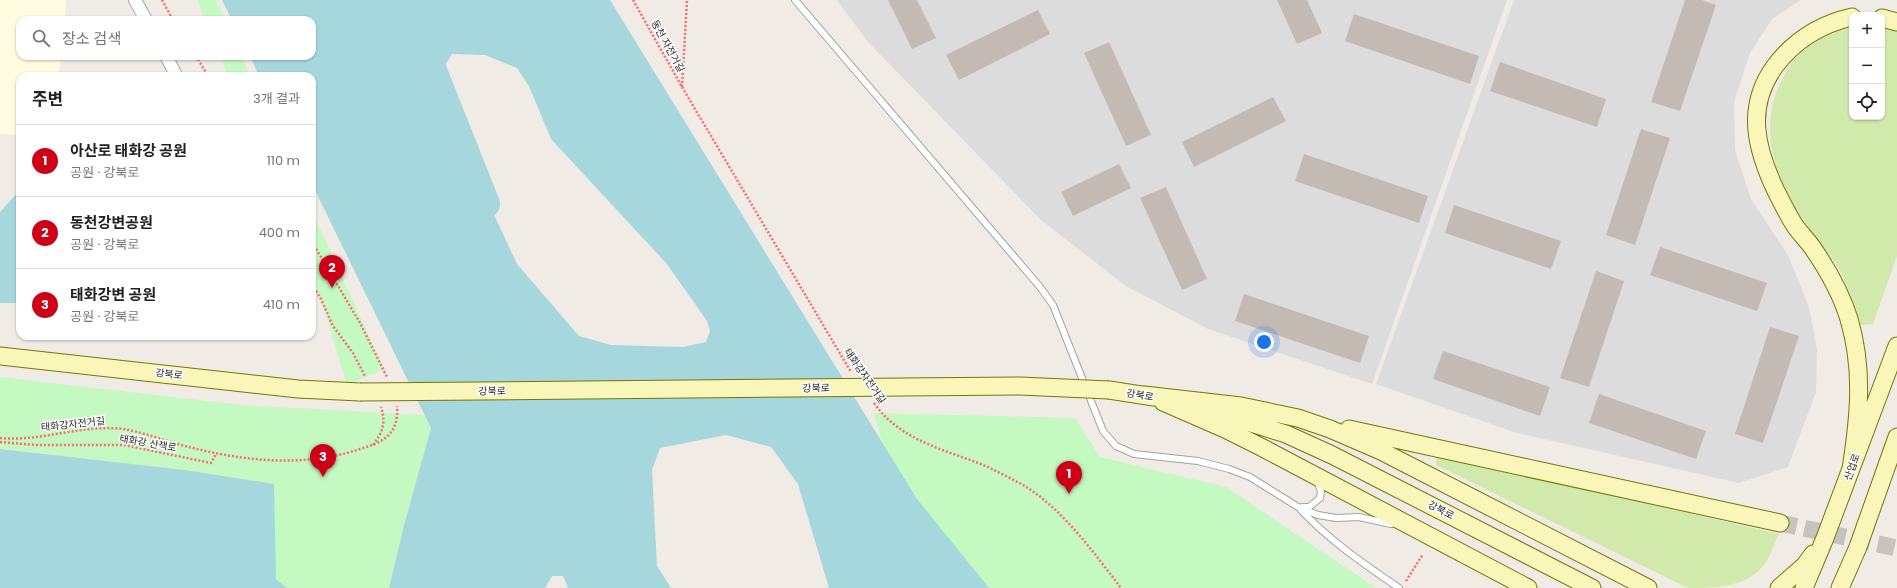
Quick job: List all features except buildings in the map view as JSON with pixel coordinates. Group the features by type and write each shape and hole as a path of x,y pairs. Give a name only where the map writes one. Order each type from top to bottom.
{"main road":[{"path":"1849,18 1838,20 1823,27 1793,46 1770,74 1758,104 1756,121 1758,142 1764,164 1771,181 1795,226 1812,246 1834,282 1849,319 1859,369 1860,400 1851,469"},
{"path":"1885,19 1897,22"},
{"name":"산업로","path":"1804,588 1825,538 1897,346"},
{"name":"강북로","path":"0,356 298,389 363,386 1012,386 1064,387 1108,390 1144,395 1220,413 1286,434 1332,455 1592,588"},
{"path":"1144,395 1240,406 1780,523"},
{"path":"1144,395 1225,429 1308,470 1528,588"},
{"path":"1298,418 1382,451 1648,588"},
{"path":"1840,588 1858,546 1897,437"},
{"path":"1882,480 1897,463"},
{"path":"1778,588 1805,565 1825,538"},
{"path":"1849,588 1858,546"}],"street":[{"path":"135,0 144,16"},
{"path":"168,60 174,72"}],"lane":[{"path":"794,0 1053,305 1103,431 1116,446 1134,454 1198,461 1229,469 1250,477 1298,507 1318,515 1377,520 1431,537"},
{"path":"1298,507 1309,507 1320,498 1321,491 1308,470"},
{"path":"1298,507 1321,530 1346,551 1399,588"}],"path":[{"path":"162,0 171,16"},
{"name":"동천 자전거길","path":"633,0 682,87"},
{"name":"동천 자전거길","path":"682,87 687,0"},
{"path":"198,60 206,72"},
{"name":"태화강자전거길","path":"682,87 854,374"},
{"path":"316,249 360,323 384,369 389,384"},
{"path":"316,291 333,326 353,353 363,386"},
{"name":"태화강자전거길","path":"870,398 883,416 910,436 947,453 988,467 1025,486 1054,509 1081,536 1121,588"},
{"path":"373,445 381,434 384,424 380,405"},
{"name":"태화강자전거길","path":"0,438 34,437 101,428 124,429 216,454 268,460 319,459 342,455 373,445 387,438 397,422 397,405"},
{"name":"태화강 산책로","path":"0,442 36,446 124,446 211,463 216,454"},
{"path":"1408,586 1406,579 1423,554"}],"shaded area":[{"path":"0,0 66,0 65,16 16,16 16,60 61,60 59,72 16,72 16,135 0,134"},
{"path":"837,0 1507,0 1372,384 1208,329 1126,286 1041,220 868,42"},
{"path":"1514,0 1801,0 1772,19 1750,53 1734,102 1735,150 1751,199 1788,255 1809,307 1817,349 1816,392 1788,467 1739,483 1517,433 1376,384"}],"green space":[{"path":"197,0 216,0 223,16 203,16"},
{"path":"1849,29 1849,120 1885,120 1885,29 1897,31 1897,256 1873,324 1859,325 1849,291 1843,277 1831,257 1811,232 1791,201 1776,164 1771,146 1770,127 1772,108 1778,88 1788,69 1793,61 1807,48 1824,37"},
{"path":"222,60 243,60 248,72 226,72"},
{"path":"316,220 384,369 347,385 316,287"},
{"path":"0,377 242,405 425,415 431,428 404,525 389,588 287,588 276,579 273,484 185,470 0,449"},
{"path":"873,413 1075,418 1100,457 1226,487 1376,588 969,588 902,502"},
{"path":"1437,455 1779,534 1766,562 1759,571 1750,577 1741,582 1720,587 1688,588 1436,465"}],"water":[{"path":"222,0 610,0 917,499 989,588 829,588 798,484 771,447 726,435 660,448 652,470 657,566 671,588 568,588 563,576 552,576 545,588 389,588 404,525 431,428 316,192 316,72 257,72 252,60 316,60 316,16 230,16","holes":["452,54 485,55 517,68 529,86 551,139 667,264 707,321 710,331 706,342 683,347 611,345 579,336 517,264 490,206 479,174 455,154 435,108 440,73"]},
{"path":"16,194 16,303 0,303 0,212"},
{"path":"0,449 185,470 274,484 276,579 287,588 0,588"}],"waterway":[{"path":"405,0 486,204"}],"tunnel":[{"path":"1780,523 1897,548"}],"place":[{"name":"동천강변공원","path":"332,288"},
{"name":"태화강변 공원","path":"323,477"},
{"name":"아산로 태화강 공원","path":"1069,494"}]}
